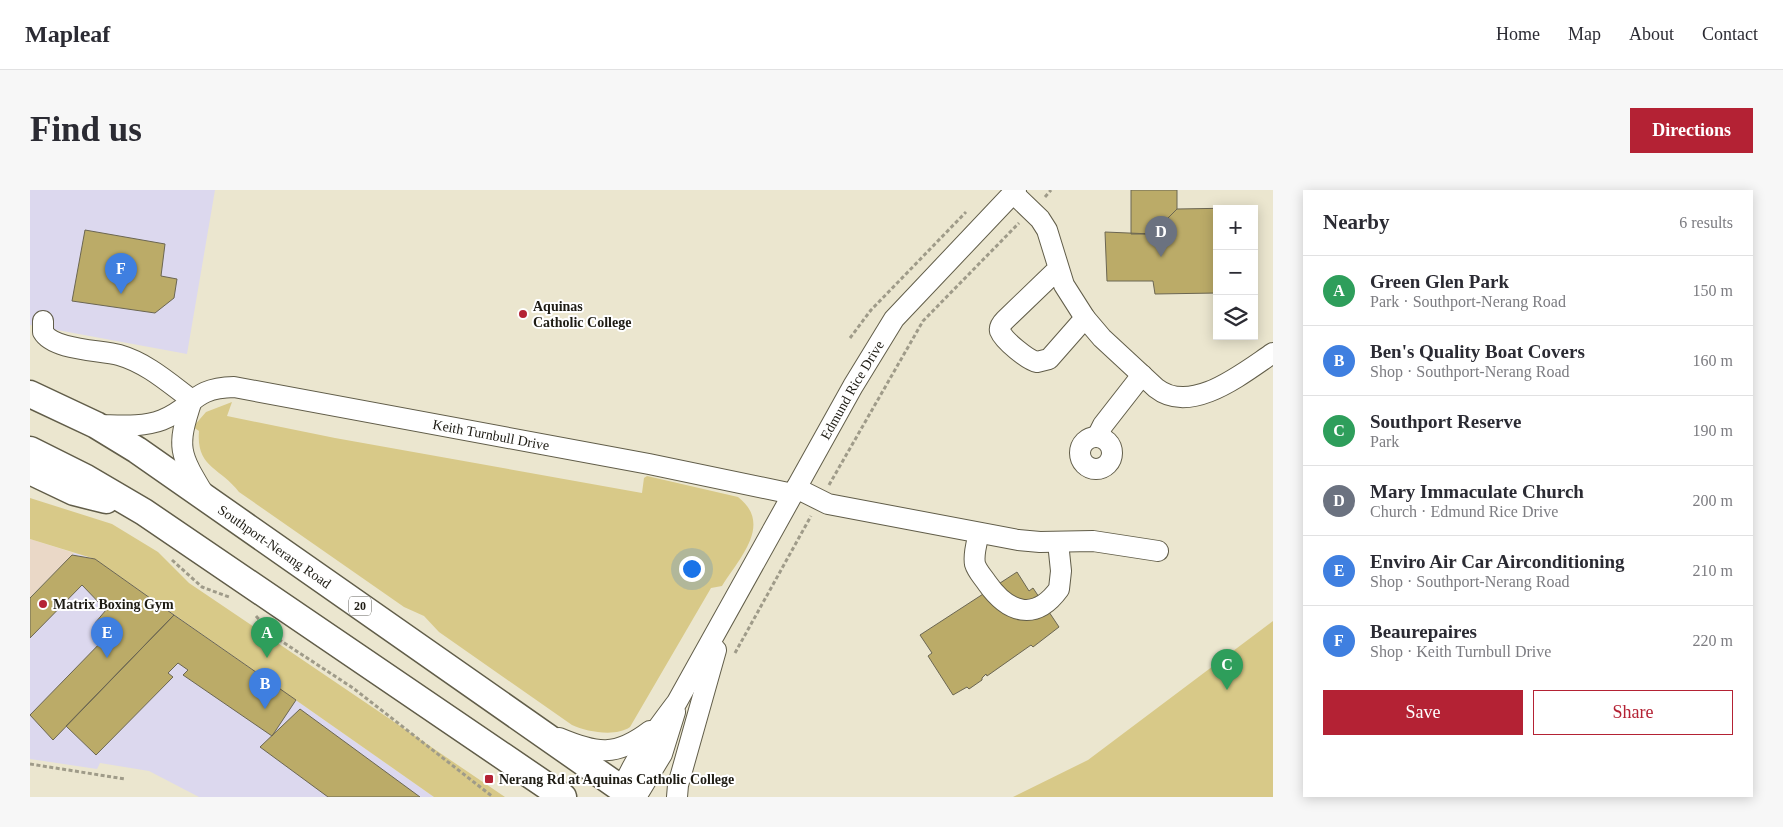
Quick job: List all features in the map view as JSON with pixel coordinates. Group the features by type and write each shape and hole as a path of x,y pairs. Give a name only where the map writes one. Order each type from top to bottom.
{"main road":[{"name":"Southport-Nerang Road","path":"30,394 96,426 138,450 532,726 627,795"},
{"path":"30,450 86,478 140,510 563,797"},
{"path":"30,471 74,492 140,510"}],"street":[{"path":"1014,192 1048,232 1064,285 1085,318 1102,338 1165,394 1177,397 1195,397 1211,391 1273,353"},
{"name":"Edmund Rice Drive","path":"627,795 632,768 672,709 794,491 894,319 1014,192"},
{"path":"1058,269 1004,320 1000,327 1001,332 1023,356 1034,362 1043,362 1049,359 1085,318"},
{"path":"43,321 43,332 52,340 68,346 125,357 153,371 192,400 181,436 182,448 193,475 208,500"},
{"path":"1097,437 1103,425 1142,375"},
{"name":"Keith Turnbull Drive","path":"96,426 133,425 154,422 169,416 198,394 212,389 243,388 794,491 820,501 979,533 1033,542 1093,541 1158,551"},
{"path":"979,533 975,557 977,568 1002,600 1020,611 1038,606 1059,589 1061,571 1058,542"},
{"name":"Edmund Rice Drive","path":"676,797 725,616"},
{"name":"Edmund Rice Drive","path":"532,726 588,748 612,751 635,743 672,709"}],"path":[{"path":"735,654 923,321 1051,190"},
{"path":"850,338 871,310 968,210"},
{"path":"170,558 202,587 236,600"},
{"path":"255,616 275,637 341,680 493,797"},
{"path":"30,764 125,779"}],"shaded area":[{"path":"30,190 215,190 187,354 30,325"},
{"path":"232,402 227,416 335,438 642,493 644,478 647,476 738,497 748,507 753,518 750,541 722,586 711,588 630,727 609,733 585,730 572,725 439,632 424,616 404,607 239,492 211,466 201,453 199,431 193,427 206,412"},
{"path":"30,498 112,524 158,552 189,583 505,797 434,797 95,559 30,539"},
{"path":"30,539 74,553 30,597"},
{"path":"74,553 95,559 434,797 199,797 149,771 100,763 97,769 30,759 30,598"},
{"path":"1273,621 1273,797 1013,797 1088,760"}],"building":[{"path":"1131,190 1177,190 1177,209 1152,234 1131,234"},
{"path":"1213,208 1213,293 1155,294 1153,281 1107,281 1105,232 1152,234 1177,209"},
{"path":"85,230 165,244 161,276 177,279 174,298 155,313 72,301"},
{"path":"72,555 95,559 174,615 53,740 30,715 108,635 95,623 106,610 82,585 30,638 30,598"},
{"path":"1017,572 1029,591 1033,588 1059,627 1033,647 1031,645 987,676 986,674 982,680 969,689 967,687 953,695 928,656 932,653 920,635"},
{"path":"174,615 296,700 272,736 183,675 188,670 178,663 168,673 173,677 96,755 66,726"},
{"path":"300,709 420,797 328,797 260,747"}],"place":[{"name":"Mary Immaculate Church","path":"1161,257"},
{"name":"Beaurepaires","path":"121,294"},
{"name":"Aquinas Catholic College","path":"523,314"},
{"name":"Matrix Boxing Gym","path":"43,604"},
{"name":"Enviro Air Car Airconditioning","path":"107,658"},
{"name":"Green Glen Park","path":"267,658"},
{"name":"Southport Reserve","path":"1227,690"},
{"name":"Ben's Quality Boat Covers","path":"265,709"},
{"name":"Nerang Rd at Aquinas Catholic College","path":"489,779"}]}
